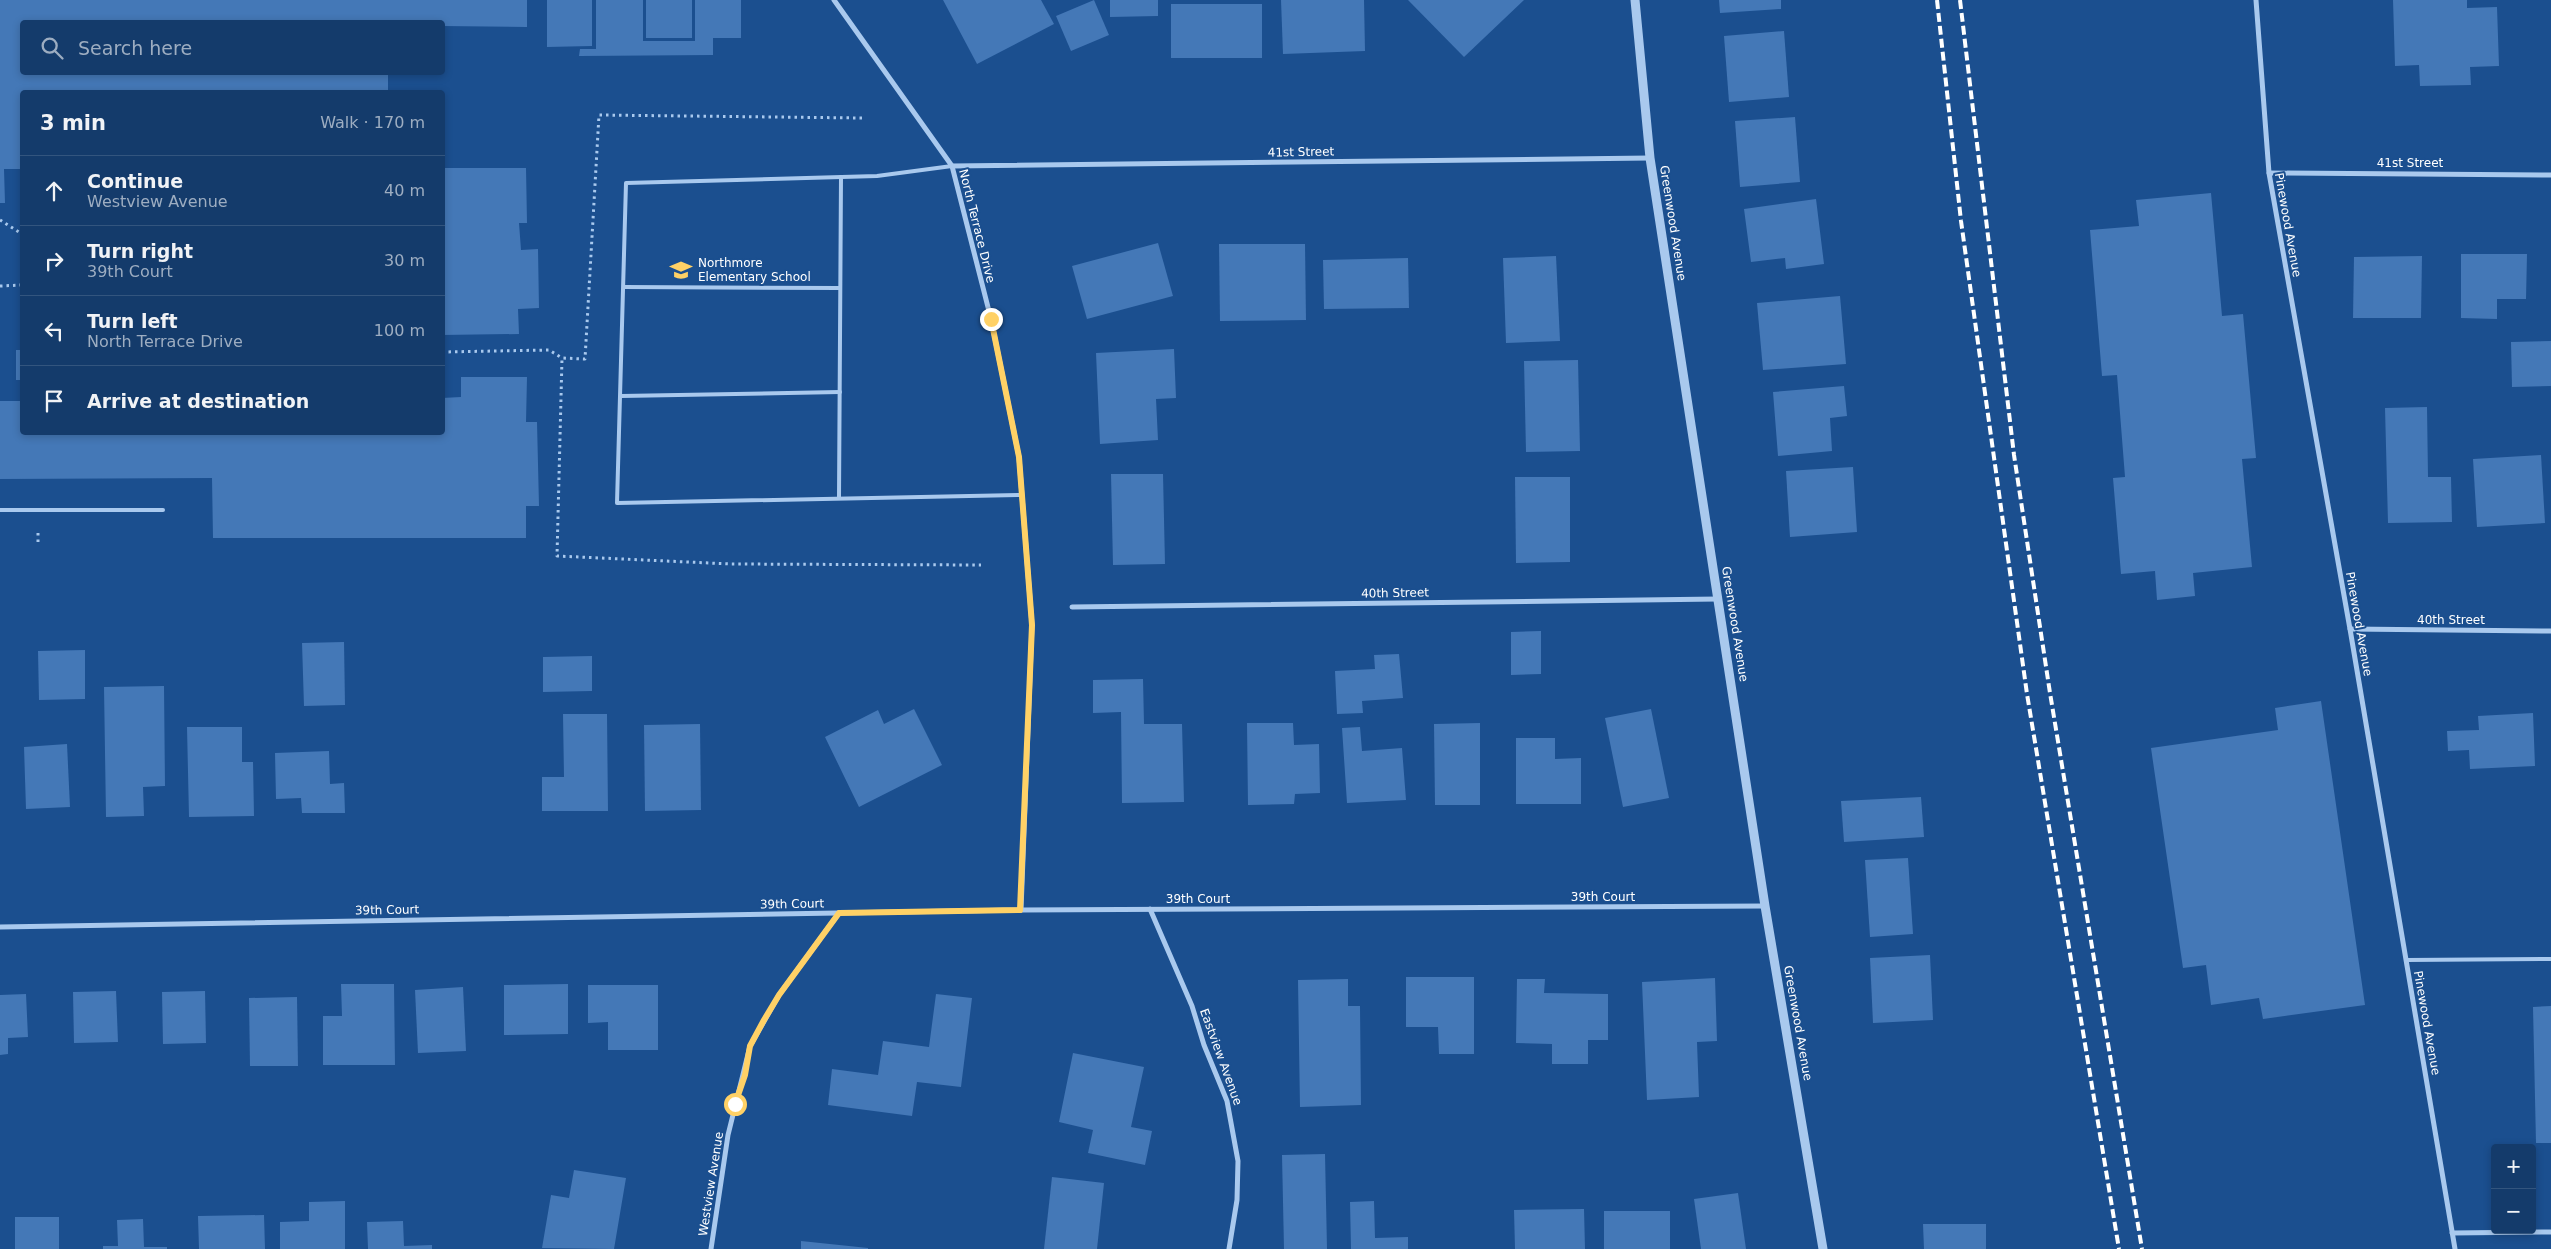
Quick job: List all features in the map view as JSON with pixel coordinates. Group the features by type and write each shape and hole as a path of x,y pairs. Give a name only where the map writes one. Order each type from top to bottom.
{"street":[{"name":"North Terrace Drive","path":"834,0 952,166 991,319 1019,457 1032,625 1020,910"},
{"name":"Greenwood Avenue","path":"1635,0 1650,158 1765,906 1823,1249"},
{"name":"Pinewood Avenue","path":"2256,0 2269,173 2350,629 2455,1249"},
{"name":"41st Street","path":"952,166 1650,158"},
{"name":"41st Street","path":"2269,173 2551,174"},
{"name":"40th Street","path":"1072,607 1718,599"},
{"name":"40th Street","path":"2350,629 2551,631"},
{"name":"39th Court","path":"0,926 1020,910 1765,906"},
{"name":"Eastview Avenue","path":"1150,909 1192,1006 1204,1045 1227,1101 1234,1130 1238,1160 1237,1200 1229,1249"},
{"name":"Westview Avenue","path":"711,1249 728,1135 750,1046 779,995 839,913"},
{"path":"2452,1233 2551,1232"}],"lane":[{"path":"952,166 877,176 626,182 617,503 1022,494"},
{"path":"839,498 841,177"},
{"path":"624,287 840,288"},
{"path":"621,396 840,392"},
{"path":"0,510 163,510"},
{"path":"2406,960 2551,959"}],"path":[{"path":"445,352 549,350 562,358 585,359 599,115 862,118"},
{"path":"0,220 20,233"},
{"path":"0,286 20,285"},
{"path":"562,358 557,556 732,564 981,565"}],"building":[{"path":"0,0 527,0 527,27 445,26 445,20 20,20 20,75 388,75 388,90 20,90 20,169 4,169 5,203 0,203"},
{"path":"547,0 592,0 592,46 547,47"},
{"path":"596,0 643,0 643,41 695,41 695,0 741,0 741,38 713,38 713,55 579,56 580,49 596,49"},
{"path":"646,0 692,0 692,38 646,38"},
{"path":"943,0 1041,0 1054,24 977,64"},
{"path":"1094,0 1109,35 1071,51 1056,16"},
{"path":"1110,0 1158,0 1158,16 1110,17"},
{"path":"1281,0 1364,0 1365,51 1283,54"},
{"path":"1408,0 1524,0 1464,57"},
{"path":"1719,0 1781,0 1781,9 1720,13"},
{"path":"2393,0 2467,0 2467,8 2497,7 2499,66 2470,67 2471,85 2420,86 2419,65 2395,66"},
{"path":"1171,4 1262,4 1262,58 1171,58"},
{"path":"1784,31 1789,97 1729,102 1724,36"},
{"path":"1795,117 1800,182 1740,187 1735,121"},
{"path":"445,168 526,168 527,223 519,223 521,250 538,249 539,308 518,309 519,334 445,335"},
{"path":"2211,193 2222,316 2243,314 2256,458 2242,459 2252,567 2193,573 2195,596 2157,600 2155,571 2121,574 2113,478 2125,477 2117,375 2102,376 2090,230 2139,226 2136,200"},
{"path":"1816,199 1824,264 1786,269 1785,258 1751,262 1744,209"},
{"path":"1158,243 1173,296 1087,319 1072,266"},
{"path":"1219,244 1305,244 1306,320 1220,321"},
{"path":"2461,254 2527,254 2526,299 2497,299 2497,319 2461,318"},
{"path":"1556,256 1560,341 1506,343 1503,258"},
{"path":"2422,256 2421,318 2353,318 2354,257"},
{"path":"1408,258 1409,308 1324,309 1323,260"},
{"path":"1840,296 1846,364 1763,370 1757,303"},
{"path":"2551,341 2551,386 2512,387 2511,342"},
{"path":"1174,349 1176,398 1156,399 1158,440 1100,444 1096,353"},
{"path":"16,350 20,350 20,380 16,380"},
{"path":"1578,360 1580,451 1526,452 1524,361"},
{"path":"461,377 527,377 526,422 537,422 539,506 526,506 526,538 213,538 212,478 0,479 0,401 20,401 20,435 445,435 445,398 461,397"},
{"path":"1844,386 1847,416 1830,418 1832,451 1778,456 1773,392"},
{"path":"2427,407 2428,477 2451,477 2452,522 2388,523 2385,408"},
{"path":"2541,455 2545,523 2477,527 2473,459"},
{"path":"1853,467 1857,532 1790,537 1786,471"},
{"path":"1111,474 1163,474 1165,564 1113,565"},
{"path":"1515,477 1570,477 1570,562 1516,563"},
{"path":"1541,631 1541,674 1511,675 1511,632"},
{"path":"344,642 345,705 304,706 302,643"},
{"path":"85,650 85,699 39,700 38,651"},
{"path":"1399,654 1403,698 1362,701 1363,713 1337,714 1335,671 1375,669 1374,655"},
{"path":"592,656 592,691 543,692 543,657"},
{"path":"1143,679 1144,724 1182,724 1184,802 1122,803 1121,712 1093,713 1093,680"},
{"path":"164,686 165,786 143,787 144,816 106,817 104,687"},
{"path":"2321,701 2365,1005 2263,1019 2259,998 2211,1005 2206,965 2183,968 2151,748 2278,730 2275,708"},
{"path":"914,709 942,765 859,807 825,737 878,710 884,724"},
{"path":"1651,709 1669,798 1623,807 1605,718"},
{"path":"2533,713 2535,766 2470,769 2469,750 2448,751 2447,731 2479,730 2478,716"},
{"path":"563,714 607,714 608,811 542,811 542,777 564,777"},
{"path":"1247,723 1293,723 1294,745 1319,744 1320,793 1295,794 1294,804 1248,805"},
{"path":"1480,723 1480,805 1435,805 1434,724"},
{"path":"700,724 701,810 645,811 644,725"},
{"path":"187,727 242,727 242,762 253,762 254,816 189,817"},
{"path":"1360,727 1362,751 1402,748 1406,800 1347,803 1342,728"},
{"path":"1516,738 1555,738 1555,759 1581,758 1581,804 1516,804"},
{"path":"67,744 70,807 26,809 24,747"},
{"path":"329,751 330,784 344,783 345,813 302,813 301,798 276,799 275,753"},
{"path":"1921,797 1924,837 1844,842 1841,801"},
{"path":"1908,858 1913,934 1870,937 1865,860"},
{"path":"1930,955 1933,1020 1873,1023 1870,958"},
{"path":"1406,977 1474,977 1474,1054 1439,1054 1438,1027 1406,1027"},
{"path":"1715,978 1717,1041 1697,1042 1699,1097 1647,1100 1642,982"},
{"path":"1348,979 1348,1006 1360,1006 1361,1105 1300,1107 1298,980"},
{"path":"1517,979 1545,979 1544,993 1608,994 1608,1040 1588,1040 1588,1064 1552,1064 1552,1044 1516,1043"},
{"path":"341,984 394,984 395,1065 323,1065 323,1016 342,1016"},
{"path":"568,984 568,1034 504,1035 504,985"},
{"path":"588,985 658,985 658,1050 608,1050 608,1022 588,1023"},
{"path":"463,987 466,1051 418,1053 415,990"},
{"path":"116,991 118,1042 74,1043 73,992"},
{"path":"205,991 206,1043 163,1044 162,992"},
{"path":"26,994 28,1037 8,1038 8,1054 0,1055 0,995"},
{"path":"936,994 972,998 961,1087 917,1082 912,1116 828,1105 832,1069 878,1075 883,1041 929,1047"},
{"path":"297,997 298,1066 250,1066 249,998"},
{"path":"2551,1006 2551,1143 2536,1143 2533,1007"},
{"path":"1073,1053 1144,1067 1131,1127 1152,1131 1145,1165 1088,1153 1093,1130 1059,1122"},
{"path":"1325,1154 1327,1249 1284,1249 1282,1155"},
{"path":"574,1170 626,1178 614,1249 542,1248 551,1195 569,1198"},
{"path":"1052,1177 1104,1183 1097,1249 1044,1249"},
{"path":"1738,1193 1746,1249 1701,1249 1694,1199"},
{"path":"345,1201 345,1249 280,1249 280,1222 309,1221 309,1202"},
{"path":"1374,1201 1375,1238 1408,1237 1408,1249 1351,1249 1350,1202"},
{"path":"1584,1209 1585,1249 1515,1249 1514,1210"},
{"path":"1604,1211 1670,1211 1670,1249 1604,1249"},
{"path":"264,1215 265,1249 199,1249 198,1216"},
{"path":"15,1217 59,1217 59,1249 15,1249"},
{"path":"143,1219 144,1247 167,1247 167,1249 103,1249 103,1246 118,1246 117,1220"},
{"path":"403,1221 404,1246 432,1245 432,1249 368,1249 367,1222"},
{"path":"1923,1224 1986,1224 1986,1249 1924,1249"},
{"path":"801,1241 868,1248 868,1249 801,1249"}],"railway":[{"path":"1937,0 1961,221 2027,694 2119,1249"},
{"path":"1960,0 2014,455 2050,693 2142,1249"}],"place":[{"name":"Northmore Elementary School","path":"681,270"}],"route":[{"path":"735,1104 745,1075 750,1046 764,1020 779,995 839,913 1020,910 1032,625 1019,457 991,319"}]}
